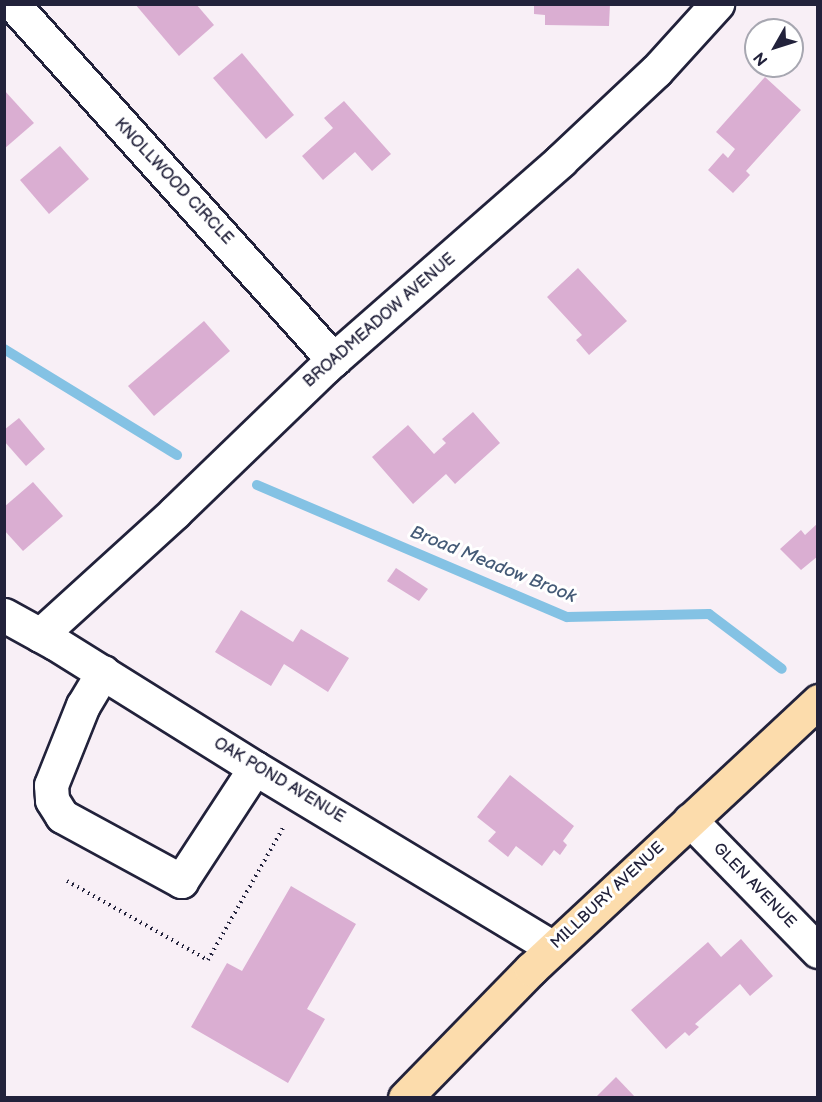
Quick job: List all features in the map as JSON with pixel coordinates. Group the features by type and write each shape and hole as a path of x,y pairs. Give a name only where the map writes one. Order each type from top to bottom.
{"main road":[{"name":"MILLBURY AVENUE","path":"405,1098 553,948 818,701"}],"street":[{"name":"KNOLLWOOD CIRCLE","path":"13,4 333,360"},
{"name":"BROADMEADOW AVENUE","path":"40,635 176,512 333,360 560,161 656,71 717,4"},
{"name":"OAK POND AVENUE","path":"4,615 103,672 255,768 553,948"},
{"path":"103,672 83,705 51,785 52,800 63,816 181,881 255,768"},
{"name":"GLEN AVENUE","path":"690,820 818,951"}],"building":[{"path":"135,4 196,4 214,25 179,56"},
{"path":"534,4 610,4 609,26 545,25 545,15 534,14"},
{"path":"242,53 294,115 266,139 213,78"},
{"path":"764,78 801,110 746,171 750,175 733,193 708,170 723,153 728,158 735,149 716,132"},
{"path":"4,90 34,123 4,149"},
{"path":"344,101 391,154 372,171 355,152 323,180 302,156 333,128 324,118"},
{"path":"60,146 89,179 49,214 20,180"},
{"path":"578,268 627,321 589,355 576,340 582,335 547,297"},
{"path":"204,321 230,351 154,416 128,386"},
{"path":"473,412 500,443 455,484 446,474 413,504 372,457 408,425 434,454 446,443 442,439"},
{"path":"19,418 45,449 26,466 4,441 4,430"},
{"path":"33,482 63,516 23,551 4,530 4,507"},
{"path":"818,523 818,556 801,570 780,549 801,530 805,535"},
{"path":"396,568 428,589 419,601 387,581"},
{"path":"241,610 293,642 301,629 349,658 328,692 284,664 271,686 215,652"},
{"path":"510,775 574,826 563,841 567,845 560,855 554,850 542,866 516,846 508,857 488,841 496,832 477,817"},
{"path":"291,886 356,924 307,1009 325,1019 288,1083 191,1027 227,963 242,971"},
{"path":"741,939 773,976 750,996 740,984 695,1024 699,1027 689,1036 685,1032 666,1049 631,1010 708,942 721,957"},
{"path":"616,1077 636,1098 595,1098"}],"waterway":[{"name":"Broad Meadow Brook","path":"4,349 177,455"},
{"name":"Broad Meadow Brook","path":"257,485 567,617 709,614 782,669"}]}
